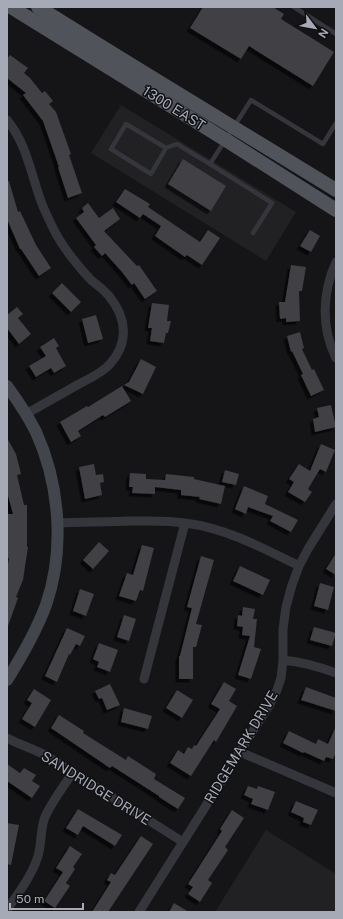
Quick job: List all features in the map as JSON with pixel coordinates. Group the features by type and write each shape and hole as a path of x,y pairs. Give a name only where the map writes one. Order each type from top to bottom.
{"main road":[{"name":"1300 EAST","path":"11,7 336,210"},
{"name":"1300 EAST","path":"38,7 336,190"}],"street":[{"path":"7,120 20,141 42,203 60,240 73,259 90,279 108,295 118,307 123,322 123,338 121,345 118,353 109,366 96,375 26,414"},
{"path":"336,262 328,285 325,304 325,316 330,344 336,358"},
{"path":"7,386 26,414 44,453 53,489 57,523 54,577 46,604 38,626 24,653 7,680"},
{"name":"RIDGEMARK DRIVE","path":"140,912 270,704 277,690 281,678 283,660 283,629 286,607 292,585 299,566 308,549 336,504"},
{"path":"57,523 162,521 185,523 207,527 228,534 249,542 299,566"},
{"path":"144,679 185,523"},
{"path":"283,660 303,662 336,673"},
{"name":"SANDRIDGE DRIVE","path":"7,738 36,750 183,842"},
{"path":"240,752 336,793"},
{"path":"7,910 34,866 38,854 42,825 45,818 73,772"}],"lane":[{"path":"294,7 336,34"},
{"path":"210,164 251,100 323,144 336,123"},
{"path":"166,148 126,124 111,149 151,174 166,148 177,144 272,203 253,233"}],"shaded area":[{"path":"121,105 296,212 266,261 91,153"},
{"path":"266,830 336,874 336,912 215,912"}],"building":[{"path":"203,7 273,7 284,14 281,19 334,52 313,86 249,46 241,59 190,28"},
{"path":"10,55 28,68 24,73 42,93 45,91 53,101 49,104 56,112 71,154 69,155 82,193 68,198 43,121 23,95 26,93 7,78 7,59"},
{"path":"183,159 226,186 211,211 168,184"},
{"path":"7,181 9,181 18,212 20,211 36,245 51,268 39,276 20,249 7,219"},
{"path":"125,189 150,204 148,207 200,242 208,230 220,238 202,265 187,255 185,257 155,236 161,226 143,214 140,218 116,202"},
{"path":"88,203 99,218 113,208 120,219 104,231 137,266 139,265 157,291 145,299 134,283 132,285 105,253 102,256 94,247 96,245 76,218 84,212 82,208"},
{"path":"310,230 320,236 311,252 300,246"},
{"path":"291,265 306,267 302,291 299,291 300,321 286,322 286,318 280,319 279,302 285,302"},
{"path":"62,283 81,302 71,312 52,293"},
{"path":"152,303 169,305 167,321 171,321 164,343 150,341 152,328 148,328"},
{"path":"17,307 23,314 18,318 31,334 19,344 7,328 7,315"},
{"path":"96,315 103,339 88,343 82,319"},
{"path":"300,332 304,348 302,349 324,390 311,396 301,375 303,374 292,351 291,352 287,336"},
{"path":"54,338 59,346 56,348 66,366 54,373 51,368 36,377 29,366 46,356 40,347"},
{"path":"141,359 156,367 143,394 124,385 129,382"},
{"path":"122,386 131,401 105,417 103,415 78,431 81,436 71,442 60,422"},
{"path":"331,405 336,427 315,432 313,419 319,417 317,408"},
{"path":"7,438 16,454 21,474 17,475 24,505 27,505 28,547 23,580 16,597 18,598 8,626 7,572 9,558 7,558 7,514 13,514 7,492"},
{"path":"321,444 335,450 326,472 320,469 308,489 312,492 305,502 288,492 294,482 289,479 299,464 310,471"},
{"path":"94,464 96,475 103,474 104,482 100,483 102,495 85,499 79,467"},
{"path":"225,470 239,474 236,485 222,482"},
{"path":"130,473 146,474 146,479 165,480 166,474 194,477 194,479 225,486 221,504 199,499 200,497 181,495 181,490 155,487 155,494 132,493 133,487 129,487"},
{"path":"244,486 268,496 265,504 298,520 291,532 270,521 273,516 248,507 246,514 235,509"},
{"path":"99,542 109,551 93,569 83,560"},
{"path":"142,545 154,548 143,591 140,590 136,601 119,596 127,573 133,575"},
{"path":"336,553 336,575 326,569"},
{"path":"201,556 214,560 196,624 202,625 196,647 193,647 193,679 179,679 179,656 192,608 187,607"},
{"path":"240,566 270,580 263,595 233,581"},
{"path":"320,583 334,587 328,610 314,606"},
{"path":"80,589 94,594 86,616 73,611"},
{"path":"243,607 255,609 253,619 257,619 254,647 261,649 251,679 238,675 250,636 242,635 243,627 237,626 238,615 242,616"},
{"path":"124,615 136,619 129,641 117,637"},
{"path":"314,627 336,633 332,646 310,640"},
{"path":"67,628 85,636 80,646 76,644 70,655 69,654 57,682 45,676"},
{"path":"99,643 118,650 110,672 97,667 99,662 93,659"},
{"path":"224,682 236,689 229,701 237,706 216,742 214,740 191,776 170,763 178,750 184,754 188,747 192,749 194,745 196,746 220,709 211,704"},
{"path":"110,684 120,705 107,710 102,698 99,699 95,691"},
{"path":"306,687 336,698 336,711 301,700"},
{"path":"34,689 51,700 35,727 22,719 32,703 27,700"},
{"path":"177,690 193,700 182,718 166,708"},
{"path":"124,708 152,716 148,729 121,722"},
{"path":"59,715 84,731 83,733 126,760 128,756 156,774 154,779 185,798 178,809 112,766 110,768 51,728"},
{"path":"336,726 336,752 333,759 326,757 324,761 283,743 289,731 316,744 318,739 328,744"},
{"path":"7,764 20,773 24,768 36,775 32,781 40,786 32,798 7,781"},
{"path":"248,786 257,789 258,786 275,792 268,810 251,804 253,799 244,795"},
{"path":"296,801 318,810 311,825 303,822 304,818 291,812"},
{"path":"78,809 122,835 115,846 83,826 78,835 66,828"},
{"path":"232,810 244,818 225,847 228,850 208,880 212,883 200,902 188,894 193,887 188,884 222,831 220,829"},
{"path":"7,823 19,825 11,865 7,864"},
{"path":"141,836 153,844 108,912 92,912 111,882 107,880 111,873 115,875"},
{"path":"70,846 82,854 73,867 75,869 66,883 70,886 55,908 44,901 63,872 56,868"},
{"path":"174,903 189,912 169,912"}]}
